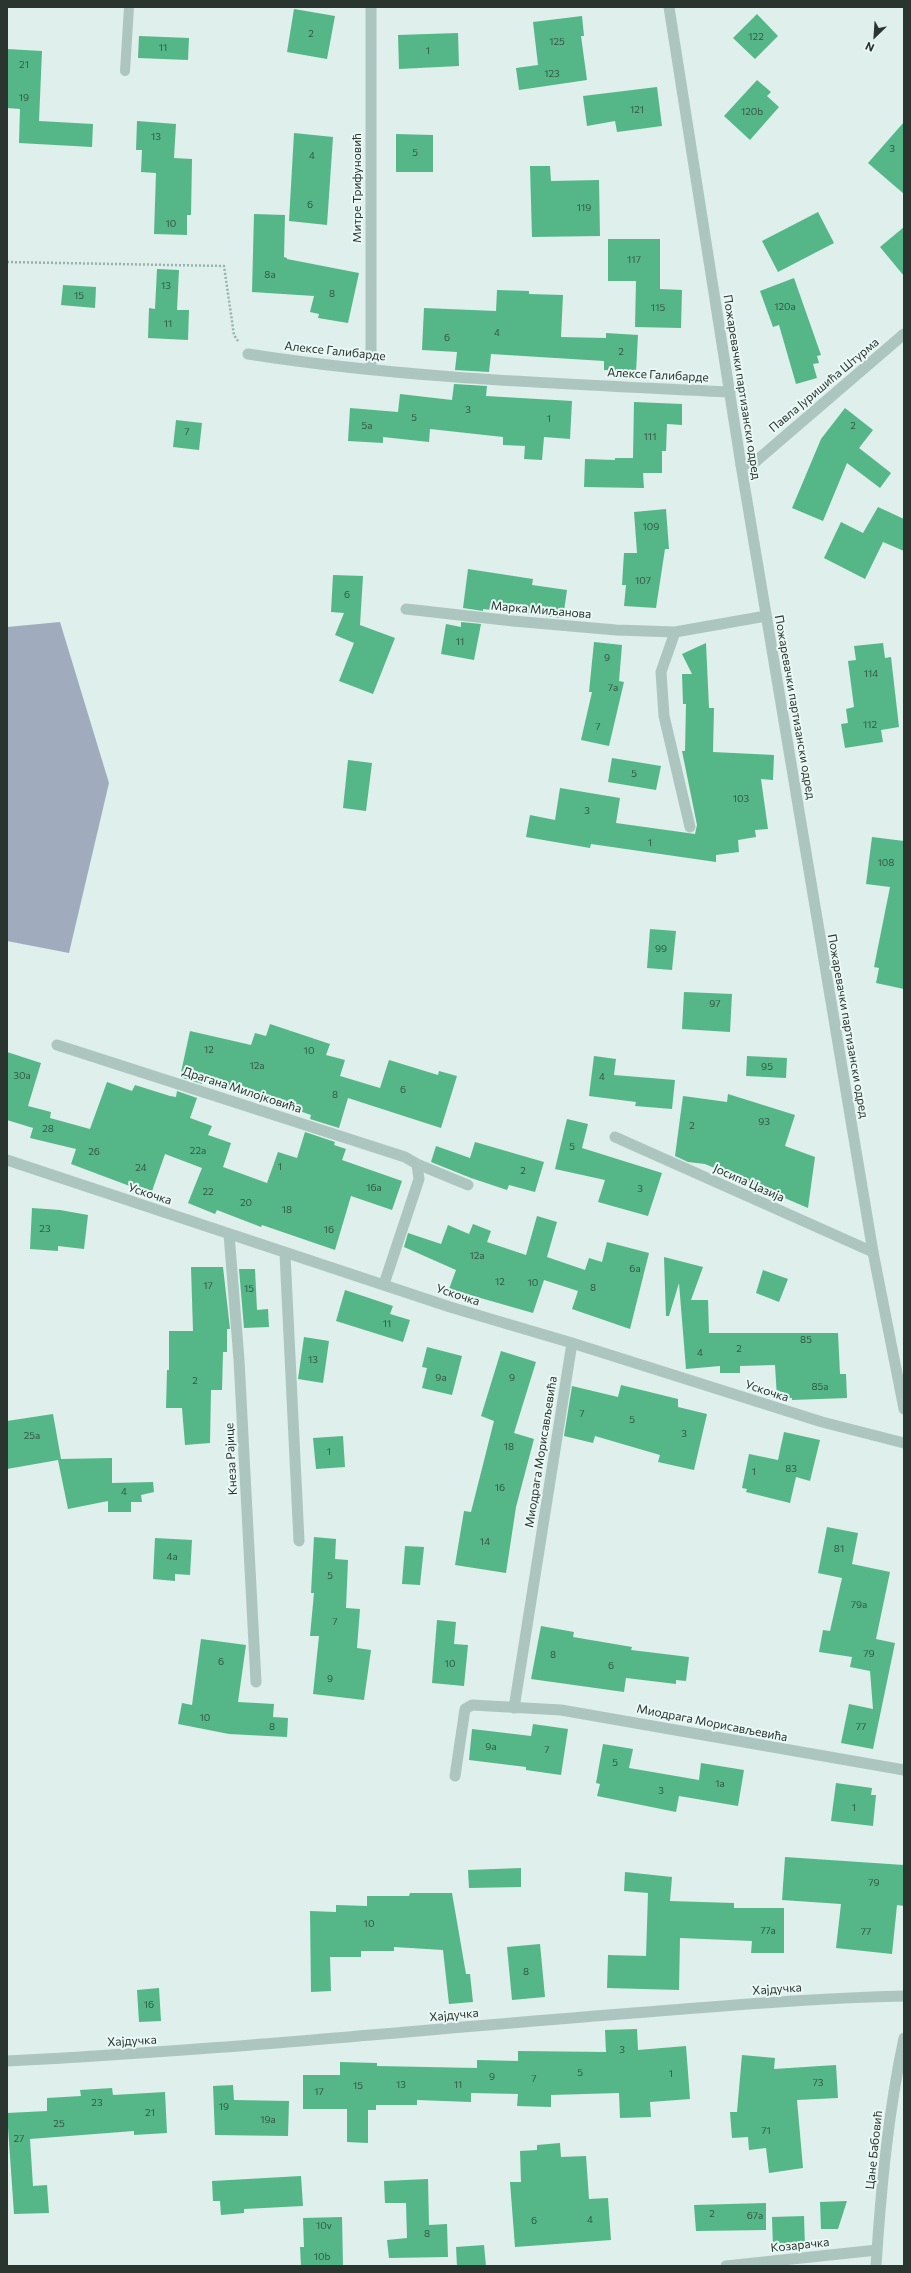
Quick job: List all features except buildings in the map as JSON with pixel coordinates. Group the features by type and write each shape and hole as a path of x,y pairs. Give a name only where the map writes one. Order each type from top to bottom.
{"street":[{"name":"Митре Трифуновић","path":"371,7 371,369"},
{"name":"Пожаревачки партизански одред","path":"669,7 766,616 873,1252 904,1409"},
{"name":"Павла Јуришића Штурма","path":"741,464 755,462 904,334"},
{"name":"Алексе Галибарде","path":"248,354 371,369 475,377 730,392"},
{"name":"Марка Миљанова","path":"406,609 521,622 616,630 675,632 766,616"},
{"path":"675,632 665,656 661,672 664,716 690,827"},
{"name":"Драгана Милојковића","path":"57,1045 288,1118 405,1157 417,1164 468,1185"},
{"name":"Јосипа Цазија","path":"614,1137 873,1252"},
{"name":"Ускочка","path":"7,1160 285,1254 384,1284 450,1307 572,1343 822,1422 904,1443"},
{"path":"384,1284 419,1179 417,1164"},
{"name":"Кнеза Рајице","path":"229,1234 239,1360 256,1682"},
{"path":"285,1254 299,1541"},
{"name":"Миодрага Морисављевића","path":"514,1708 572,1343"},
{"name":"Миодрага Морисављевића","path":"455,1776 465,1709 472,1705 561,1710 904,1770"},
{"name":"Хајдучка","path":"7,2061 142,2054 477,2025 838,1998 904,1996"},
{"name":"Цане Бабовић","path":"876,2266 886,2148 896,2075 904,2038"},
{"name":"Козарачка","path":"726,2266 877,2250"}],"lane":[{"path":"125,71 129,7"}],"path":[{"path":"7,262 224,266 234,335 248,354"}],"shaded area":[{"path":"60,622 109,783 69,953 7,941 7,627"}]}
